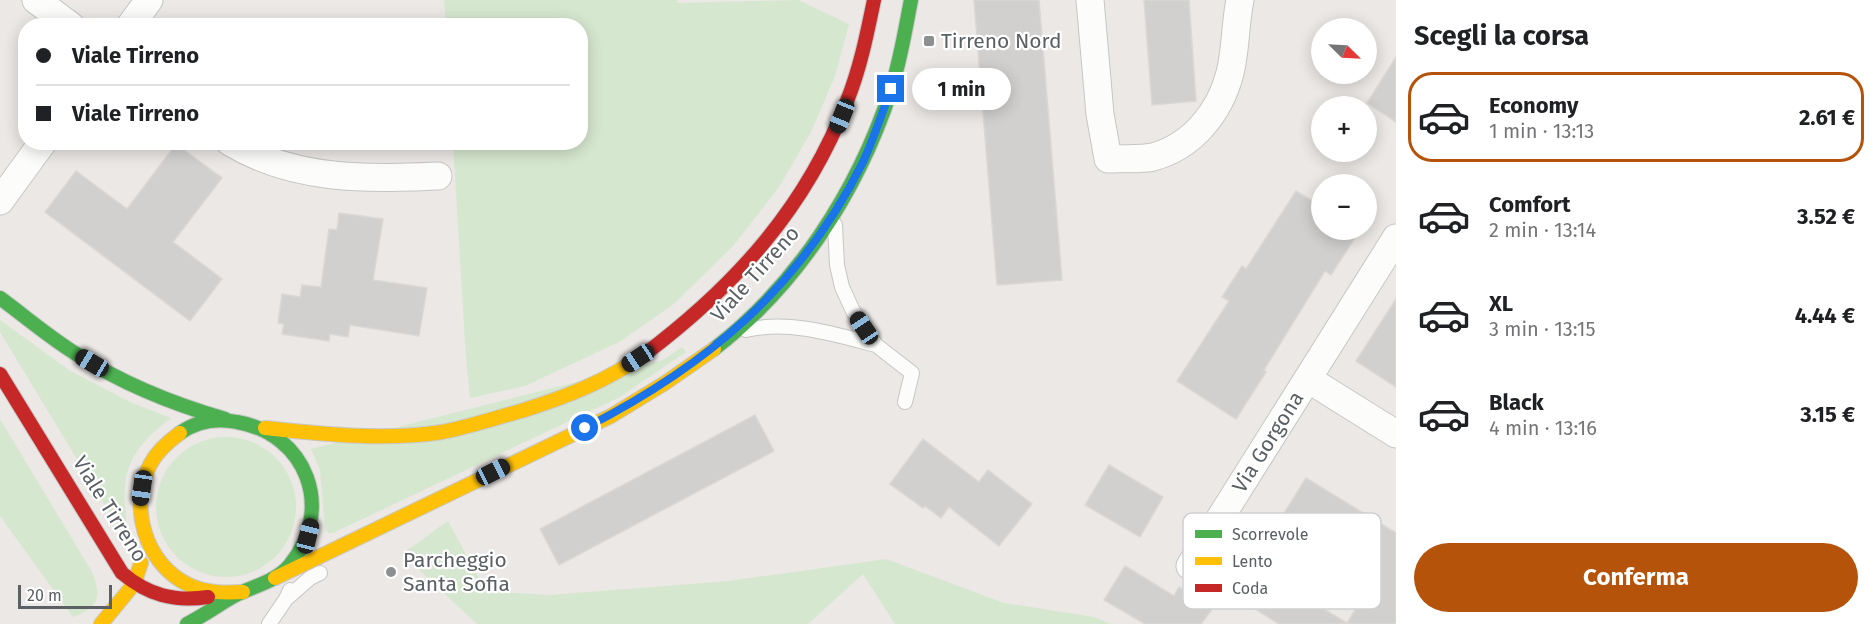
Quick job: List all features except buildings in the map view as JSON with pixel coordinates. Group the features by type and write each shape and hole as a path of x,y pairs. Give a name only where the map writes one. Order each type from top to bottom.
{"street":[{"path":"36,0 60,18"},
{"path":"136,18 149,0"},
{"name":"Viale Tirreno","path":"265,428 366,436 434,433 471,425 570,395 605,379 693,323 770,238 799,200 818,168 849,97 870,24 874,0"},
{"name":"Viale Tirreno","path":"274,578 417,511 622,409 672,378 711,344 732,334 773,293 802,259 835,211 864,159 891,89 904,42 911,0"},
{"path":"1090,0 1100,114 1108,159 1152,158 1176,148 1195,135 1211,116 1222,97 1230,72 1240,0"},
{"path":"0,201 37,150"},
{"path":"243,150 285,167 319,174 389,178 438,176"},
{"name":"Via Gorgona","path":"1223,513 1396,238"},
{"path":"0,298 59,343 109,373 183,406 265,428 280,438 303,465 310,482 312,509 308,536 300,552 274,578 243,592 187,624"},
{"name":"Viale Tirreno","path":"0,374 24,409 122,573 134,584 155,595 173,600 190,601 226,593"},
{"path":"1308,379 1396,434"},
{"path":"227,419 194,426 166,444 147,471 139,504 140,521 145,537 160,563 183,582 211,592 243,592"},
{"path":"101,624 134,584 141,566 145,537"}],"lane":[{"path":"835,211 837,265 843,287 853,311 876,345 912,373 905,402"},
{"path":"732,334 758,327 787,327 823,331 876,345"},
{"path":"348,558 387,538 417,511"},
{"path":"269,624 286,599 300,566 308,536"},
{"path":"286,599 310,578 329,568"}],"green space":[{"path":"444,0 677,0 677,3 798,0 849,24 835,76 811,132 779,187 734,245 675,303 621,341 525,386 470,398 453,150 588,150 588,18 445,18"},
{"path":"0,320 69,370 132,403 171,418 141,446 127,474 125,505 129,545 0,332"},
{"path":"682,347 686,352 618,398 333,533 325,530 320,470 311,449 663,360"},
{"path":"0,419 95,580 96,600 88,610 73,617 0,516"},
{"path":"226,437 253,442 276,457 291,480 296,507 291,534 276,557 253,572 226,577 199,572 176,557 161,534 156,507 161,480 176,457 199,442"},
{"path":"448,521 486,591 550,595 729,581 886,559 1004,603 1094,617 1111,624 895,624 863,574 808,624 477,624 401,553"}],"traffic: fast":[{"path":"714,349 772,296 821,234 842,201 860,166 890,93 911,0"},
{"path":"0,298 58,342 113,375 168,400 225,419"},
{"path":"180,433 200,423 222,420 261,429 281,442 296,458 307,477 311,498 311,521 304,543 290,565 278,576 234,596 187,624"}],"traffic: slow":[{"path":"275,578 611,416 714,349"},
{"path":"265,428 376,436 442,432 521,411 570,394 601,380 645,354"},
{"path":"180,433 157,454 144,479 141,496 144,532 161,563 189,585 209,591 243,592"},
{"path":"101,624 134,584 141,563"}],"traffic: jam":[{"path":"645,354 709,301 738,272 789,210 811,176 830,140 852,89 874,0"},
{"path":"0,374 122,573 142,587 162,595 184,598 208,597"}],"place":[{"name":"Tirreno Nord","path":"929,41"},
{"name":"Parcheggio Santa Sofia","path":"391,572"}],"route":[{"path":"585,428 622,409 672,378 732,334 773,293 809,250 852,183 876,132 891,89"}]}
